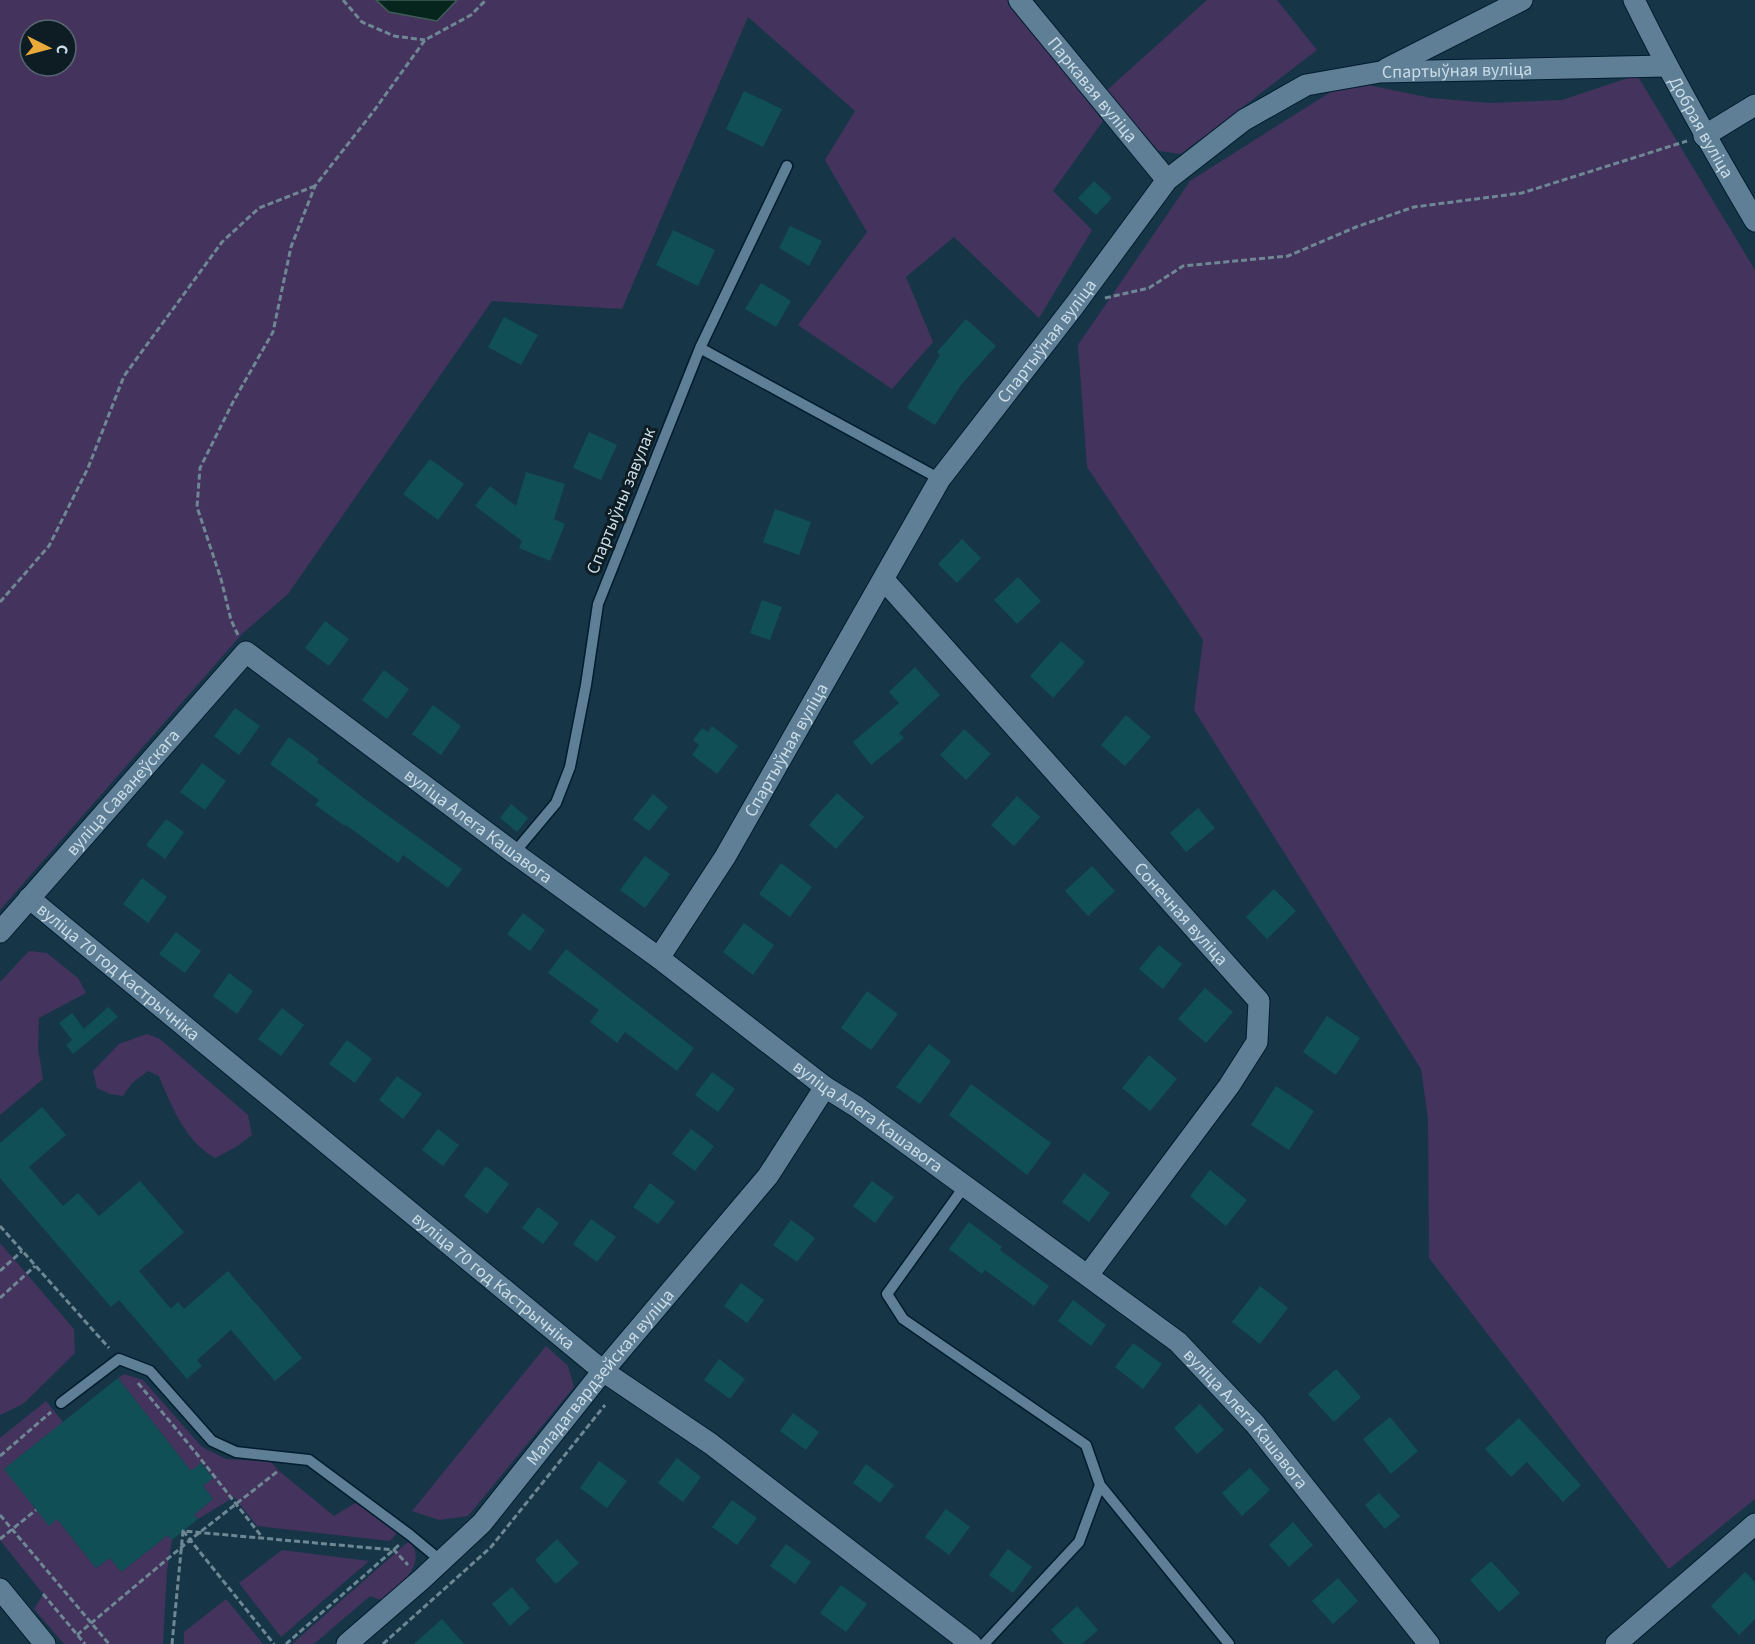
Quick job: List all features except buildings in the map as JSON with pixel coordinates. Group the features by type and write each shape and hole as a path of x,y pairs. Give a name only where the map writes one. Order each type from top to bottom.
{"street":[{"name":"Паркавая вуліца","path":"1019,0 1167,180"},
{"path":"1380,72 1522,0"},
{"name":"Добрая вуліца","path":"1634,0 1704,136 1755,221"},
{"name":"Спартыўная вуліца","path":"659,958 725,857 940,480 1074,306 1167,180 1244,120 1306,85 1380,72 1666,66"},
{"path":"1704,136 1755,105"},
{"name":"Сонечная вуліца","path":"884,580 1259,1001 1257,1042 1229,1086 1088,1275"},
{"name":"вуліца Алега Кашавога","path":"246,651 514,853 659,958 825,1087 856,1107 1178,1342 1255,1424 1429,1644"},
{"name":"вуліца Саванеўскага","path":"0,932 246,651"},
{"name":"вуліца 70 год Кастрычніка","path":"29,898 603,1371 711,1444 971,1644"},
{"name":"Маладагвардзейская вуліца","path":"347,1644 482,1523 603,1371 768,1176 825,1087"},
{"path":"1616,1644 1755,1524"},
{"path":"0,1589 45,1644"}],"lane":[{"name":"Спартыўны завулак","path":"514,853 556,802 570,767 586,685 598,604 700,348 787,166"},
{"path":"700,348 940,480"},
{"path":"963,1187 887,1294 903,1319 1086,1445 1100,1485 1229,1644"},
{"path":"61,1403 119,1359 150,1371 212,1441 236,1452 309,1460 410,1534 440,1560"},
{"path":"984,1644 1079,1542 1100,1485"}],"path":[{"path":"343,0 362,22 394,36 425,40"},
{"path":"246,651 231,620 221,579 197,507 200,468 233,402 273,332 291,247 315,186 425,40 471,15 486,0"},
{"path":"1074,306 1149,288 1183,266 1288,256 1356,227 1414,207 1522,194 1704,136"},
{"path":"0,602 49,546 88,468 124,376 222,242 259,208 315,186"},
{"path":"0,1270 22,1251"},
{"path":"0,1298 35,1266"},
{"path":"0,1456 61,1403"},
{"path":"78,1635 190,1540 279,1471"},
{"path":"0,1539 36,1510"},
{"path":"0,1515 109,1644"},
{"path":"183,1531 394,1550 286,1644"},
{"path":"183,1531 274,1644"},
{"path":"172,1644 183,1531"},
{"path":"43,1594 85,1644"}],"shaded area":[{"path":"0,0 376,0 389,12 437,21 457,0 1007,0 1103,121 1053,191 1092,230 1039,318 954,237 906,277 933,342 892,389 798,325 867,232 825,160 855,111 748,17 622,309 492,301 288,594 242,634 0,910"},
{"path":"376,0 457,0 437,21 389,12"},
{"path":"1207,0 1277,0 1317,50 1181,154 1159,151 1106,91"},
{"path":"1637,75 1755,270 1755,1499 1669,1569 1429,1258 1428,1119 1421,1069 1194,710 1203,640 1087,467 1078,345 1190,181 1348,81 1431,98 1490,103 1562,100"},
{"path":"29,951 47,953 78,978 86,993 39,1018 38,1048 43,1079 0,1115 0,982"},
{"path":"147,1034 160,1039 248,1115 252,1135 215,1158 196,1143 188,1133 174,1111 159,1076 148,1071 132,1083 123,1096 110,1094 97,1088 93,1071 119,1044"},
{"path":"0,1243 74,1329 75,1353 23,1404 0,1415"},
{"path":"546,1346 568,1366 574,1387 468,1516 439,1520 412,1511"},
{"path":"124,1374 143,1380 202,1447 226,1459 259,1461 268,1459 279,1471 334,1516 357,1502 397,1533 390,1541 257,1526 234,1497 198,1519 194,1515 213,1499 203,1486 213,1478 202,1463 191,1471 118,1378"},
{"path":"46,1401 63,1422 4,1469 49,1525 57,1519 96,1568 110,1558 121,1572 168,1535 172,1540 167,1570 163,1644 64,1644 34,1609 43,1594 0,1540 0,1438"},
{"path":"409,1541 416,1558 414,1567 402,1582 381,1600 370,1596 314,1644 292,1644"},
{"path":"282,1550 369,1561 281,1637 239,1583"},
{"path":"226,1599 263,1644 184,1644 184,1632"}]}
